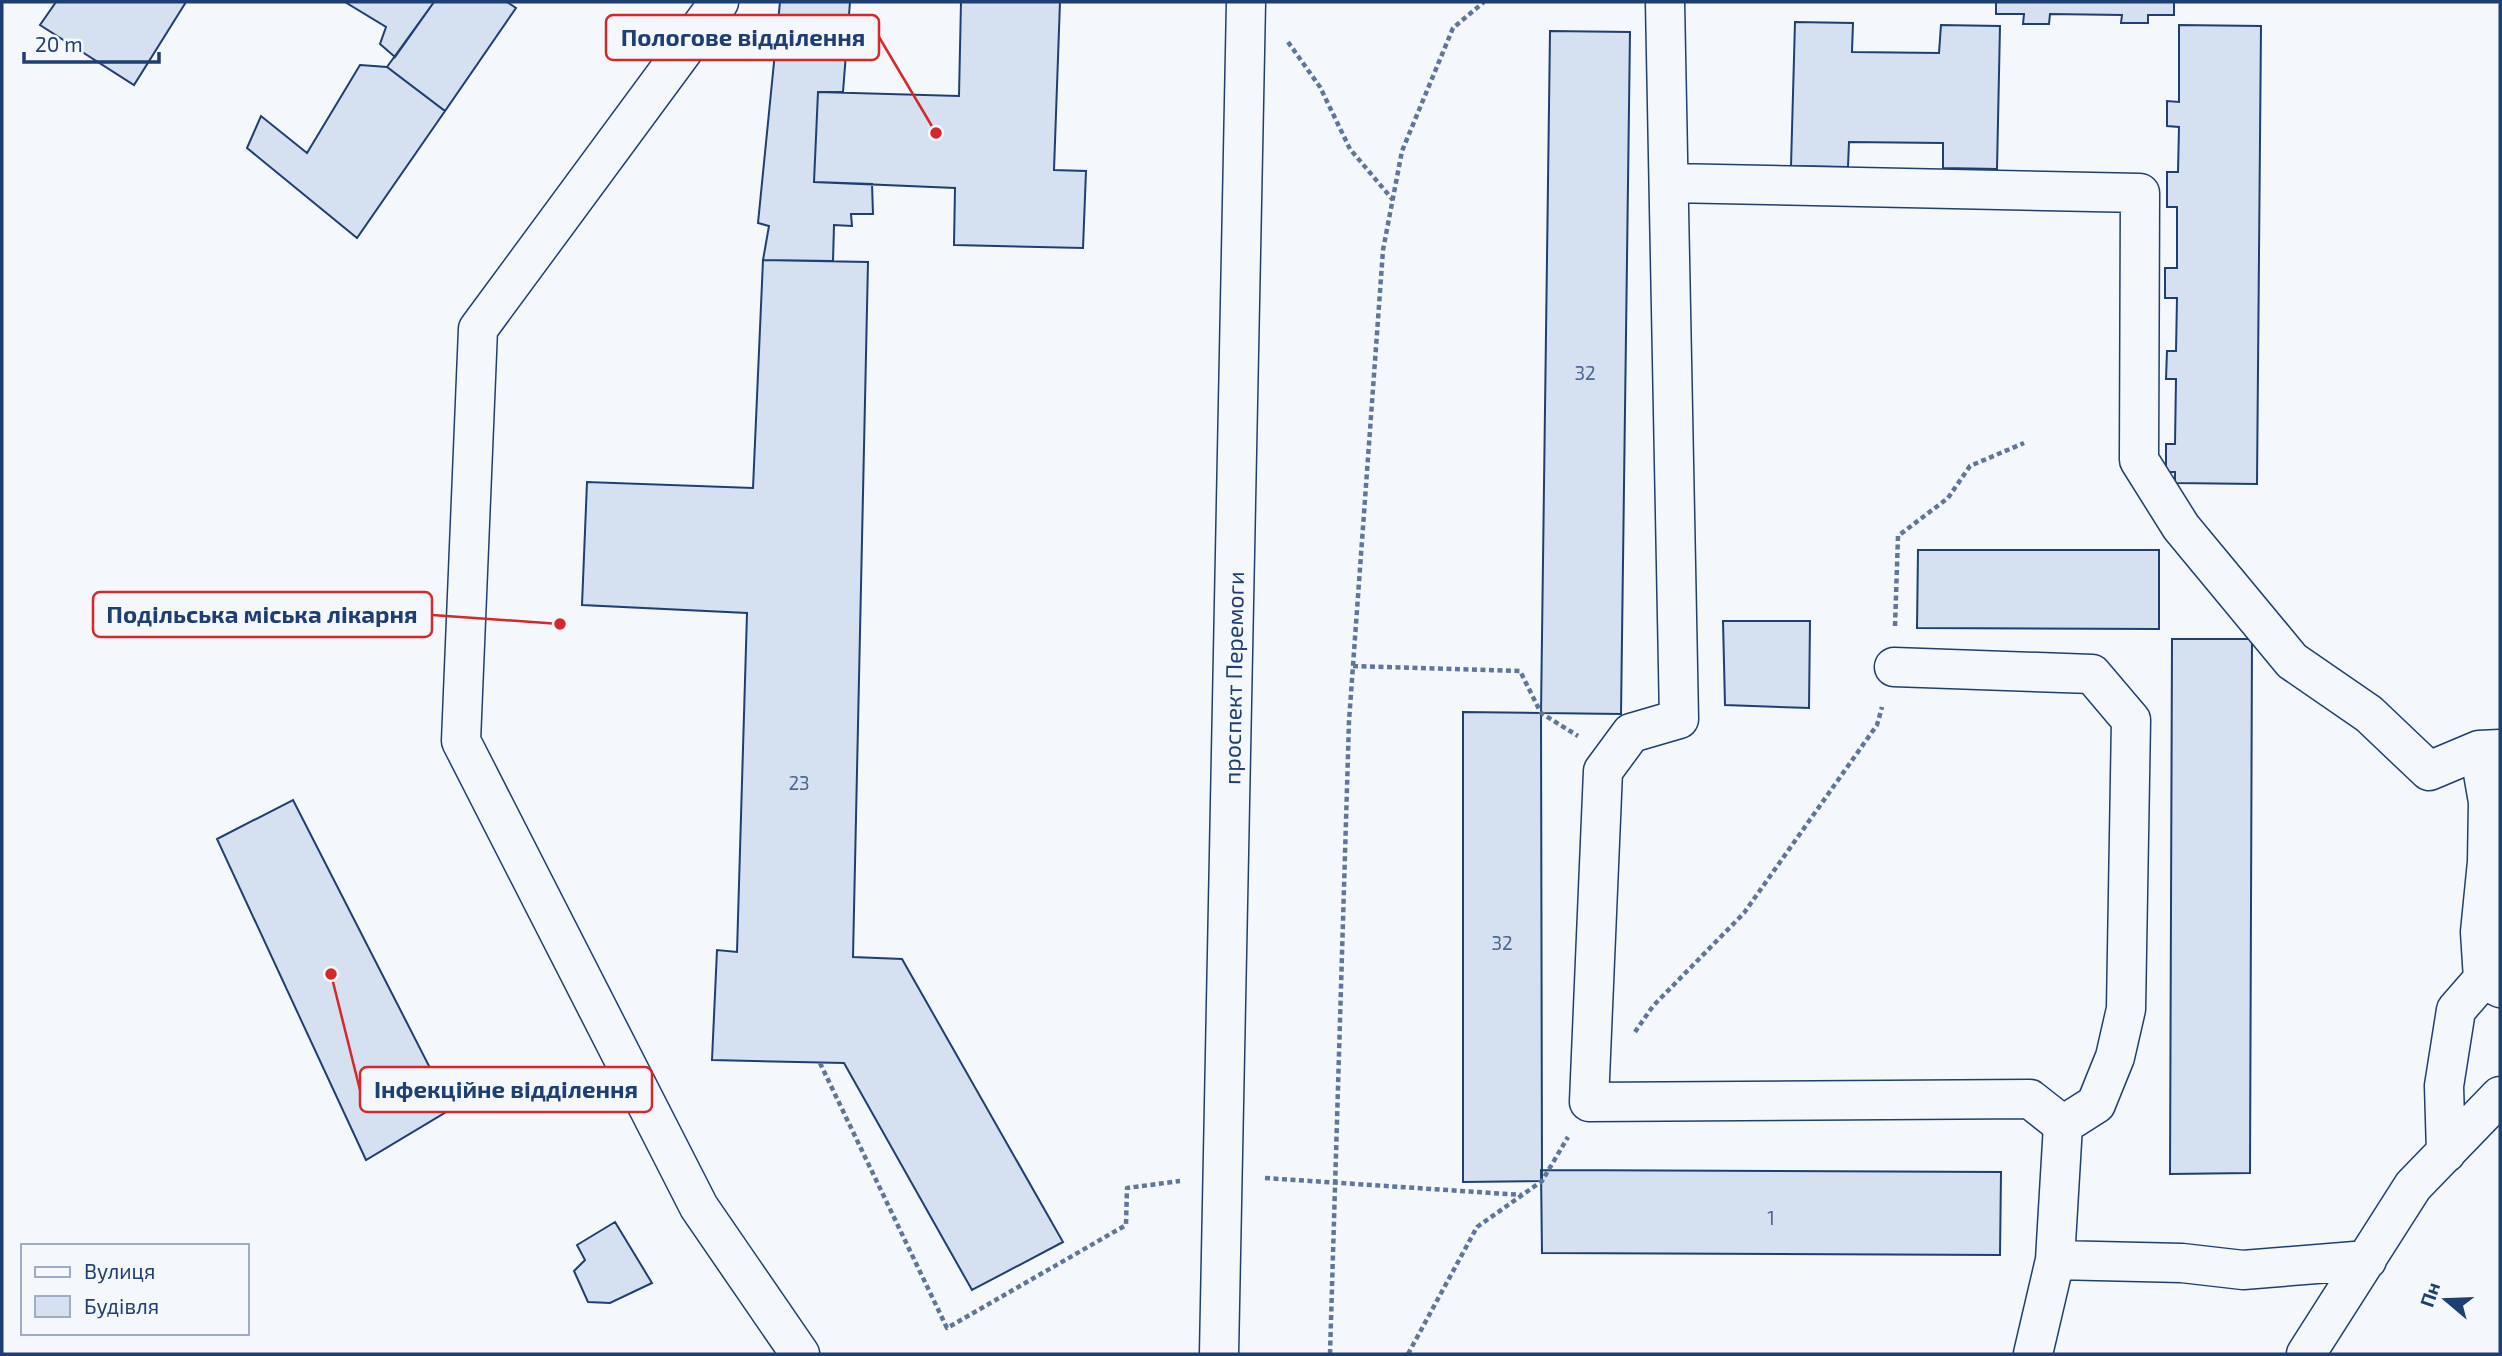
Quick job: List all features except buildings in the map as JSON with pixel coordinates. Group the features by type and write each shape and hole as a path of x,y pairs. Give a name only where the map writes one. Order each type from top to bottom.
{"street":[{"path":"719,2 478,329 461,741 699,1207 800,1354"},
{"name":"проспект Перемоги","path":"1219,1354 1246,2"},
{"path":"1665,2 1679,719 1631,733 1603,771 1589,1102 2030,1099 2063,1125"},
{"path":"1669,183 2140,193 2139,460 2181,527 2292,661 2369,714 2429,771 2489,750 2487,862 2480,932 2492,984 2456,1010 2444,1086 2445,1153"},
{"path":"1894,667 2092,674 2131,720 2126,1009 2115,1057 2096,1104 2063,1125"},
{"path":"2306,1354 2413,1186 2500,1096"},
{"path":"2033,1354 2055,1260 2063,1125"},
{"path":"2055,1260 2182,1263 2243,1270 2367,1260"}],"path":[{"path":"1330,1354 1353,666 1383,250 1402,151 1452,28 1484,2"},
{"path":"1283,34 1320,86 1350,149 1393,201"},
{"path":"1632,1038 1653,1006 1744,913 1877,725 1894,667 1898,536 1948,498 1970,466 2024,443"},
{"path":"1353,666 1520,671 1541,713 1613,757"},
{"path":"820,1063 947,1328 1126,1225 1127,1188 1222,1176 1336,1180 1522,1195"},
{"path":"1408,1354 1477,1227 1542,1181 1589,1102"}],"place":[{"name":"Пологове відділення","path":"936,133"},
{"name":"Подільська міська лікарня","path":"560,624"},
{"name":"Інфекційне відділення","path":"331,974"}]}
